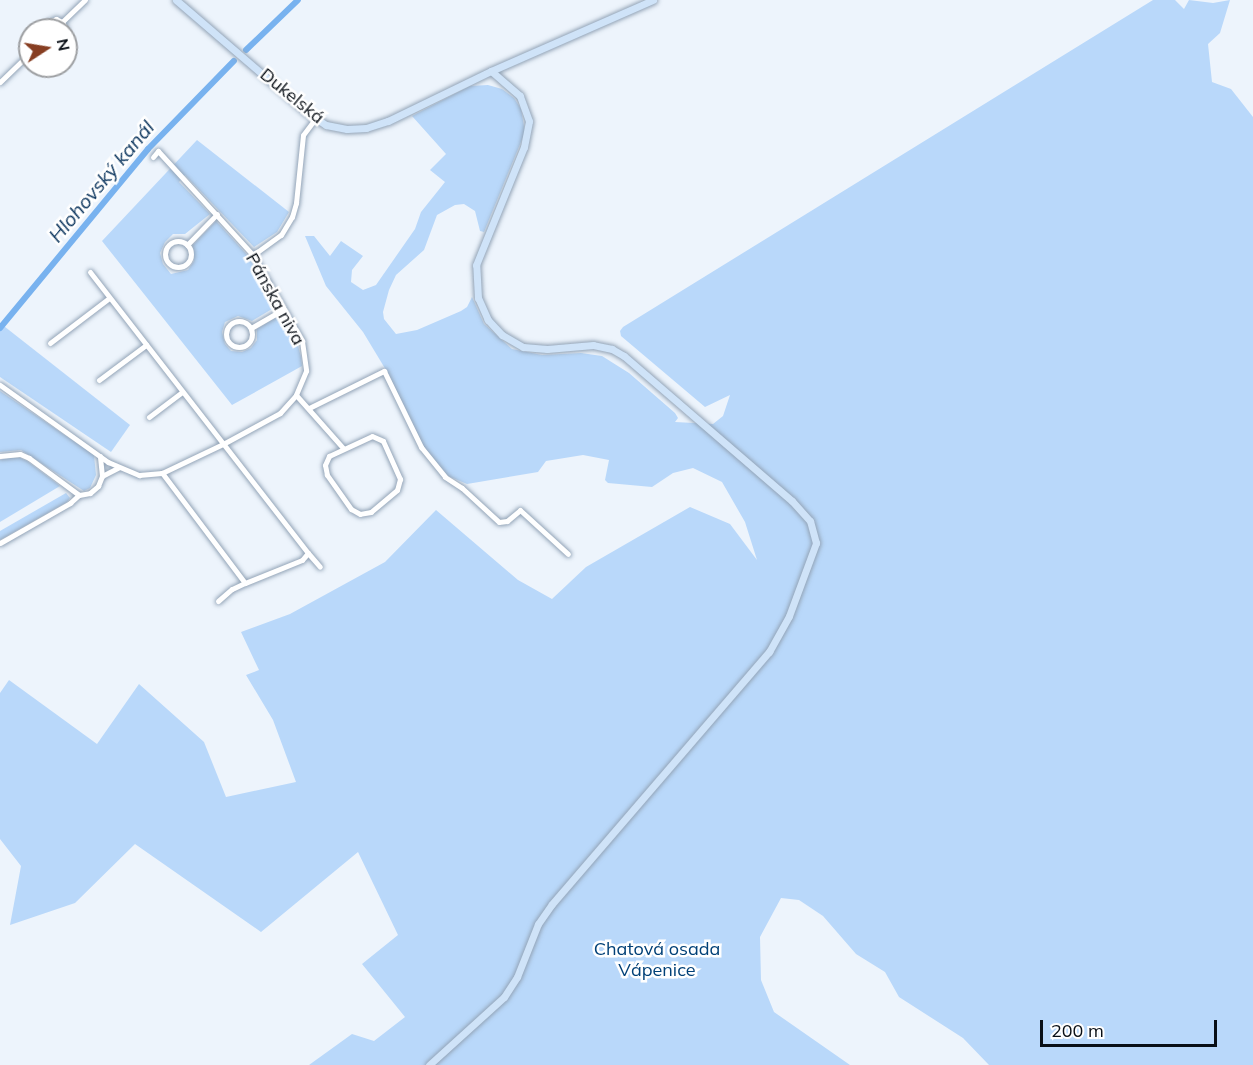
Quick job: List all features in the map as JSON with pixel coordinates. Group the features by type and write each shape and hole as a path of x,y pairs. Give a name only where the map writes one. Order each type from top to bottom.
{"main road":[{"name":"Dukelská","path":"176,0 315,118 337,128 372,127 491,71 653,0"},
{"path":"429,1065 504,997 514,982 534,932 547,910 770,652 789,616 816,543 812,525 802,510 624,356 612,349 593,345 547,349 523,347 502,335 488,320 478,298 476,265 524,147 529,121 520,96 491,71"}],"street":[{"path":"66,18 85,0"},
{"path":"0,82 18,65"},
{"path":"253,255 281,235 292,217 296,203 303,135 315,118"},
{"name":"Pánska niva","path":"153,157 158,151 253,255 302,341 306,371 296,395"},
{"path":"187,245 217,214"},
{"path":"176,242 187,245 190,253 186,264 177,267 169,264 165,256 169,245 176,242"},
{"path":"90,272 320,567"},
{"path":"50,343 109,298"},
{"path":"251,328 284,309"},
{"path":"235,321 244,322 251,328 251,340 245,346 233,346 227,340 226,331 235,321"},
{"path":"99,380 146,345"},
{"path":"309,408 384,371 421,447 445,477 462,488 499,522 507,521 520,510 568,554"},
{"path":"0,385 118,468 139,475 162,473 223,444 280,413 296,395 343,448"},
{"path":"149,417 182,392"},
{"path":"372,436 383,441 400,479 397,490 371,512 360,514 351,508 327,475 325,465 329,456 343,448 372,436"},
{"path":"0,456 20,454 29,458 79,495"},
{"path":"0,543 70,503 79,495 90,493 98,486 102,476 99,454"},
{"path":"102,476 118,468"},
{"path":"162,473 245,583"},
{"path":"218,601 232,589 302,560 308,553"}],"green space":[{"name":"Chatová osada Vápenice","path":"1153,0 1175,0 1184,9 1189,0 1213,3 1230,0 1220,33 1208,44 1212,82 1231,89 1253,117 1253,1065 989,1065 963,1038 899,997 885,972 856,954 823,916 799,900 781,898 760,937 761,980 774,1012 850,1065 309,1065 352,1034 374,1041 405,1017 362,964 398,935 358,852 261,932 135,844 75,903 10,925 21,866 0,839 0,693 9,680 97,744 139,684 204,742 226,797 296,782 273,720 246,675 259,670 241,632 290,614 385,562 436,510 518,580 552,599 586,567 690,507 730,524 757,560 745,522 722,482 693,468 673,473 652,487 608,483 605,480 609,460 583,455 546,461 538,472 467,484 448,476 417,438 389,375 363,332 326,286 305,236 314,236 330,256 341,241 363,256 352,270 351,282 363,290 376,285 415,229 421,212 445,182 430,170 446,154 412,116 470,86 488,85 502,89 514,98 521,109 525,132 484,232 480,231 475,211 464,204 455,205 437,215 424,250 396,275 383,312 384,319 396,334 417,330 461,311 467,307 472,297 484,324 512,349 542,355 581,353 602,356 629,373 675,413 678,418 675,422 713,424 723,416 730,395 705,407 621,336 620,331 623,327"},
{"path":"197,140 289,212 277,232 254,247 185,175 179,182 210,214 185,234 173,234 165,242 160,253 163,264 171,274 188,270 194,261 193,245 216,221 249,257 277,306 252,321 238,316 225,322 222,332 225,344 231,351 242,352 251,348 257,340 257,329 282,314 297,342 301,357 302,366 232,405 102,241"},
{"path":"0,323 130,425 111,452 0,377"},
{"path":"0,391 94,455 96,475 90,488 84,491 21,450 0,452"},
{"path":"20,458 27,461 60,486 0,522 0,460"},
{"path":"66,493 70,498 67,502 0,540 0,531"}],"waterway":[{"name":"Hlohovský kanál","path":"246,50 298,0"},
{"name":"Hlohovský kanál","path":"0,328 148,149 234,61"}]}
